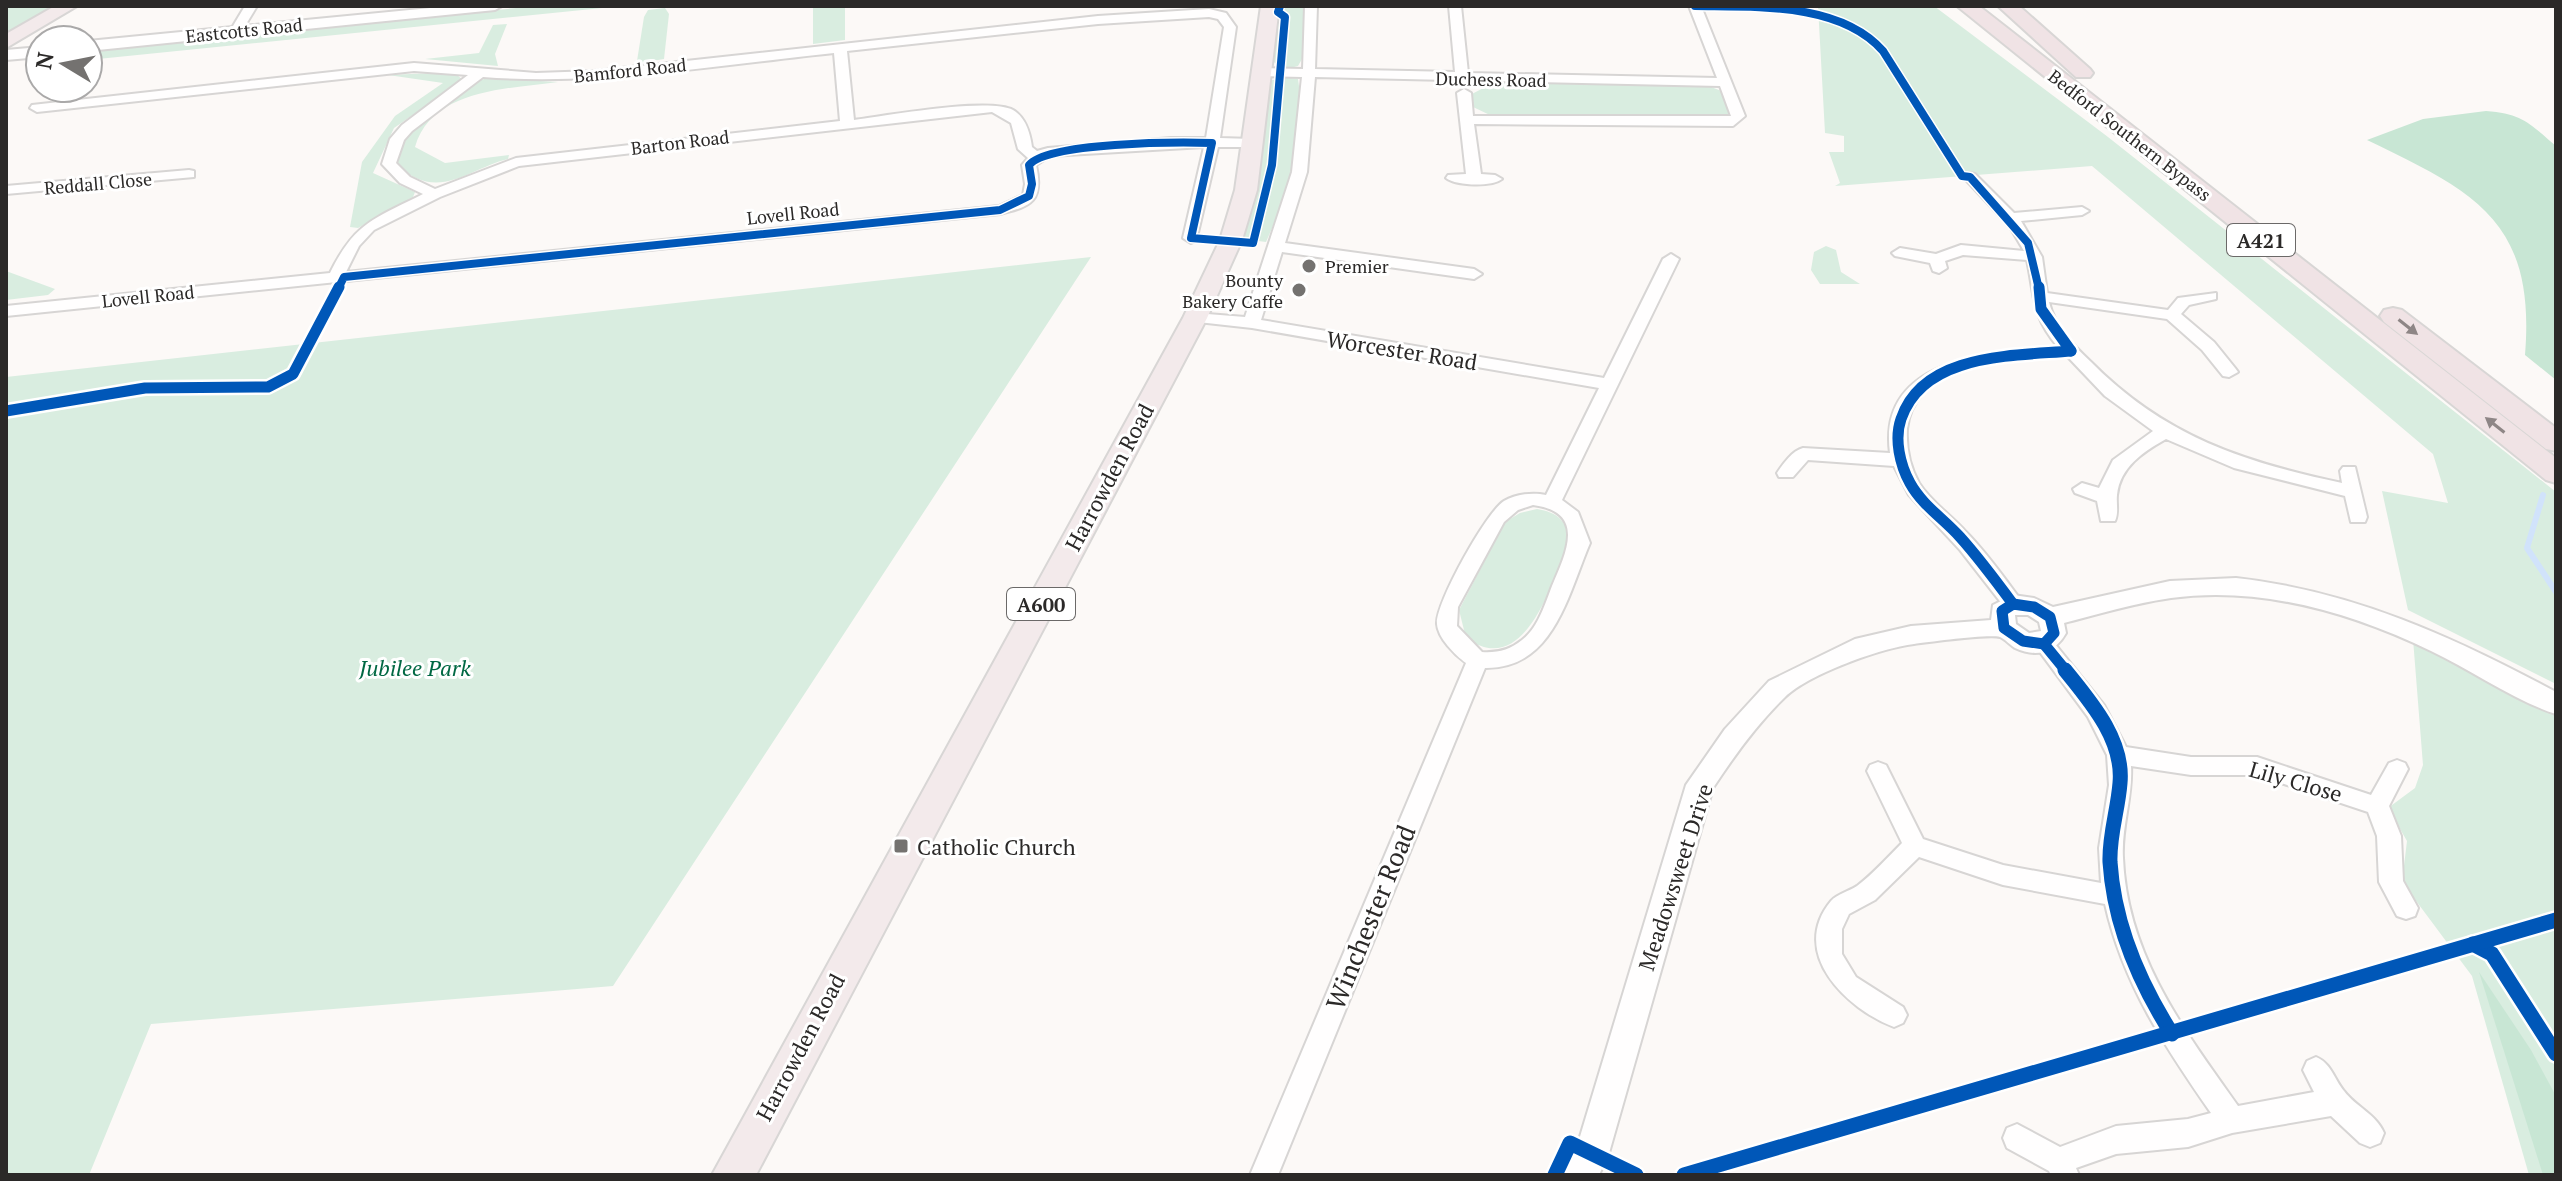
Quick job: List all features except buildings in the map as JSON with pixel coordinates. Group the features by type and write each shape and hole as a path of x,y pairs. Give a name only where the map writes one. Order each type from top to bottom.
{"highway":[{"name":"A421","path":"1945,6 2092,105"},
{"name":"Bedford Southern Bypass","path":"1967,6 2556,473"},
{"name":"Bedford Southern Bypass","path":"1991,6 2556,442"},
{"name":"A421","path":"2008,6 2117,104"}],"main road":[{"path":"6,42 68,6"},
{"name":"Harrowden Road","path":"733,1175 1195,318 1231,240 1246,190 1270,6"}],"street":[{"path":"236,31 251,6"},
{"name":"Eastcotts Road","path":"104,44 495,6"},
{"path":"1252,323 1259,289 1294,198 1303,156 1311,6"},
{"path":"1455,6 1474,179"},
{"name":"Duchess Road","path":"1468,120 1733,122 1738,116 1695,6"},
{"name":"Bamford Road","path":"37,108 414,67 536,77 594,75 1182,13 1222,16 1230,27 1212,143"},
{"path":"840,48 847,122"},
{"path":"435,194 405,180 389,164 397,139 481,72"},
{"name":"Duchess Road","path":"1259,72 1431,78 1463,86 1488,78 1723,82"},
{"name":"Barton Road","path":"336,277 359,236 435,194 516,162 969,108 1005,110 1019,122 1025,149 1036,157"},
{"path":"1036,157 1071,149 1171,142 1252,143"},
{"path":"1191,238 1212,143"},
{"name":"Lovell Road","path":"6,311 1000,210 1019,205 1031,196 1034,186 1029,165 1036,157"},
{"name":"Reddall Close","path":"6,190 190,175"},
{"path":"1970,177 2010,218 2033,256 2038,273 2038,296 2050,325 2071,351 2131,411 2164,432 2247,467 2353,492"},
{"path":"1453,178 1495,179"},
{"path":"2010,218 2082,211"},
{"path":"1275,246 1474,274"},
{"path":"1900,253 1938,264 1961,250 2033,256"},
{"path":"1553,500 1671,259"},
{"path":"2038,296 2172,315 2208,346 2229,372"},
{"path":"2172,315 2184,301 2210,296"},
{"name":"Worcester Road","path":"1195,318 1252,323 1609,384"},
{"path":"2071,351 1973,363 1926,380 1913,391 1901,410 1897,439 1901,460 1910,483 1927,506 1959,535 2023,641 2044,644 2089,703 2118,755 2122,786 2111,832 2111,864 2129,948 2149,1000 2232,1120"},
{"path":"2082,489 2106,506 2119,463 2164,432"},
{"path":"1786,473 1801,449 1901,460"},
{"path":"2349,471 2358,517"},
{"path":"1533,499 1553,500 1573,519 1580,543 1536,640 1520,653 1498,659 1478,659 1462,648 1447,627 1448,607 1497,518 1511,505 1533,499"},
{"path":"2050,617 2153,592 2225,588 2306,598 2417,633 2556,704"},
{"path":"2009,616 2034,607 2050,617 2054,633 2044,644"},
{"name":"Meadowsweet Drive","path":"1582,1175 1592,1153 1700,785 1734,736 1778,688 1864,646 2009,616"},
{"name":"Winchester Road","path":"1264,1175 1478,659"},
{"name":"Lily Close","path":"2118,755 2191,766 2257,766 2377,806"},
{"path":"2397,769 2377,806 2389,836 2391,882 2406,908"},
{"path":"1878,771 1915,846 2003,875 2116,896"},
{"path":"1894,1015 1839,989 1830,956 1830,929 1840,907 1866,893 1915,846"},
{"path":"2316,1070 2335,1102 2370,1133"},
{"path":"2017,1138 2062,1168 2116,1140 2188,1133 2232,1120 2335,1102"}],"green space":[{"path":"6,6 59,6 24,24 6,35"},
{"path":"537,6 622,6 104,58 104,48"},
{"path":"813,6 845,6 845,40 813,44"},
{"path":"1280,6 1304,6 1302,59 1298,66 1286,69 1270,60 1275,17"},
{"path":"1818,6 1934,6 2108,137 2556,492 2556,684 2408,610 2382,491 2448,503 2433,454 2092,166 1835,186 1840,183 1829,152 1844,152 1844,136 1825,133"},
{"path":"665,8 669,14 664,59 640,63 637,61 644,17 648,10"},
{"path":"507,24 495,54 498,66 425,59 479,53 493,25"},
{"path":"388,75 457,75 463,80 394,128 373,173 415,192 413,197 358,228 350,227 362,162 395,116 443,83"},
{"path":"1284,77 1298,79 1300,93 1289,189 1266,242 1243,239 1261,168 1269,81"},
{"path":"488,78 558,82 495,90 454,103 437,113 424,128 415,147 445,163 509,155 508,159 440,182 416,178 400,168 396,163 406,135 477,81"},
{"path":"1495,82 1706,85 1724,92 1732,115 1714,121 1494,117 1471,106 1470,95"},
{"path":"2486,111 2509,114 2525,121 2556,146 2556,380 2525,355 2526,309 2520,272 2508,242 2491,217 2439,177 2367,140 2423,119"},
{"path":"1826,246 1836,250 1841,272 1860,284 1820,284 1811,270 1814,252"},
{"name":"Jubilee Park","path":"1091,257 613,986 151,1024 89,1175 6,1175 6,377"},
{"path":"6,271 55,289 48,295 6,300"},
{"path":"1537,509 1561,519 1570,543 1533,621 1520,637 1504,646 1487,648 1466,638 1459,610 1505,522 1520,513"},
{"path":"2413,639 2556,716 2556,1175 2529,1175 2472,976 2402,882 2407,841 2388,808 2415,788 2423,765"},
{"path":"2479,972 2531,1050 2556,1096 2556,1175 2543,1175"}],"waterway":[{"path":"2543,495 2527,548 2556,592"}],"cycle path":[{"path":"6,411 145,388 268,387 293,374 344,277 1000,210 1025,201 1032,191 1029,165 1036,157 1048,152 1171,142 1212,143 1191,238 1253,243 1268,194 1276,133 1285,17 1278,12 1280,6"},
{"path":"1695,6 1795,8 1869,35 1883,51 1962,176 1970,177 2028,243 2038,273 2041,309 2071,351"},
{"path":"2013,604 1974,553 1915,491 1900,454 1899,424 1907,401 1922,384 1943,372 1996,358 2071,351"},
{"path":"2013,604 2034,607 2050,617 2054,633 2044,644 2023,641 2004,628 2002,611 2013,604"},
{"path":"2044,644 2096,711 2118,755 2120,785 2111,833 2110,859 2117,912 2145,989 2172,1034"},
{"path":"1684,1175 2556,920"},
{"path":"2473,944 2492,954 2556,1054"},
{"path":"1555,1175 1570,1143 1636,1175"}],"place":[{"name":"Premier","path":"1309,266"},
{"name":"Bounty Bakery Caffe","path":"1299,290"},
{"name":"Catholic Church","path":"901,846"}]}
